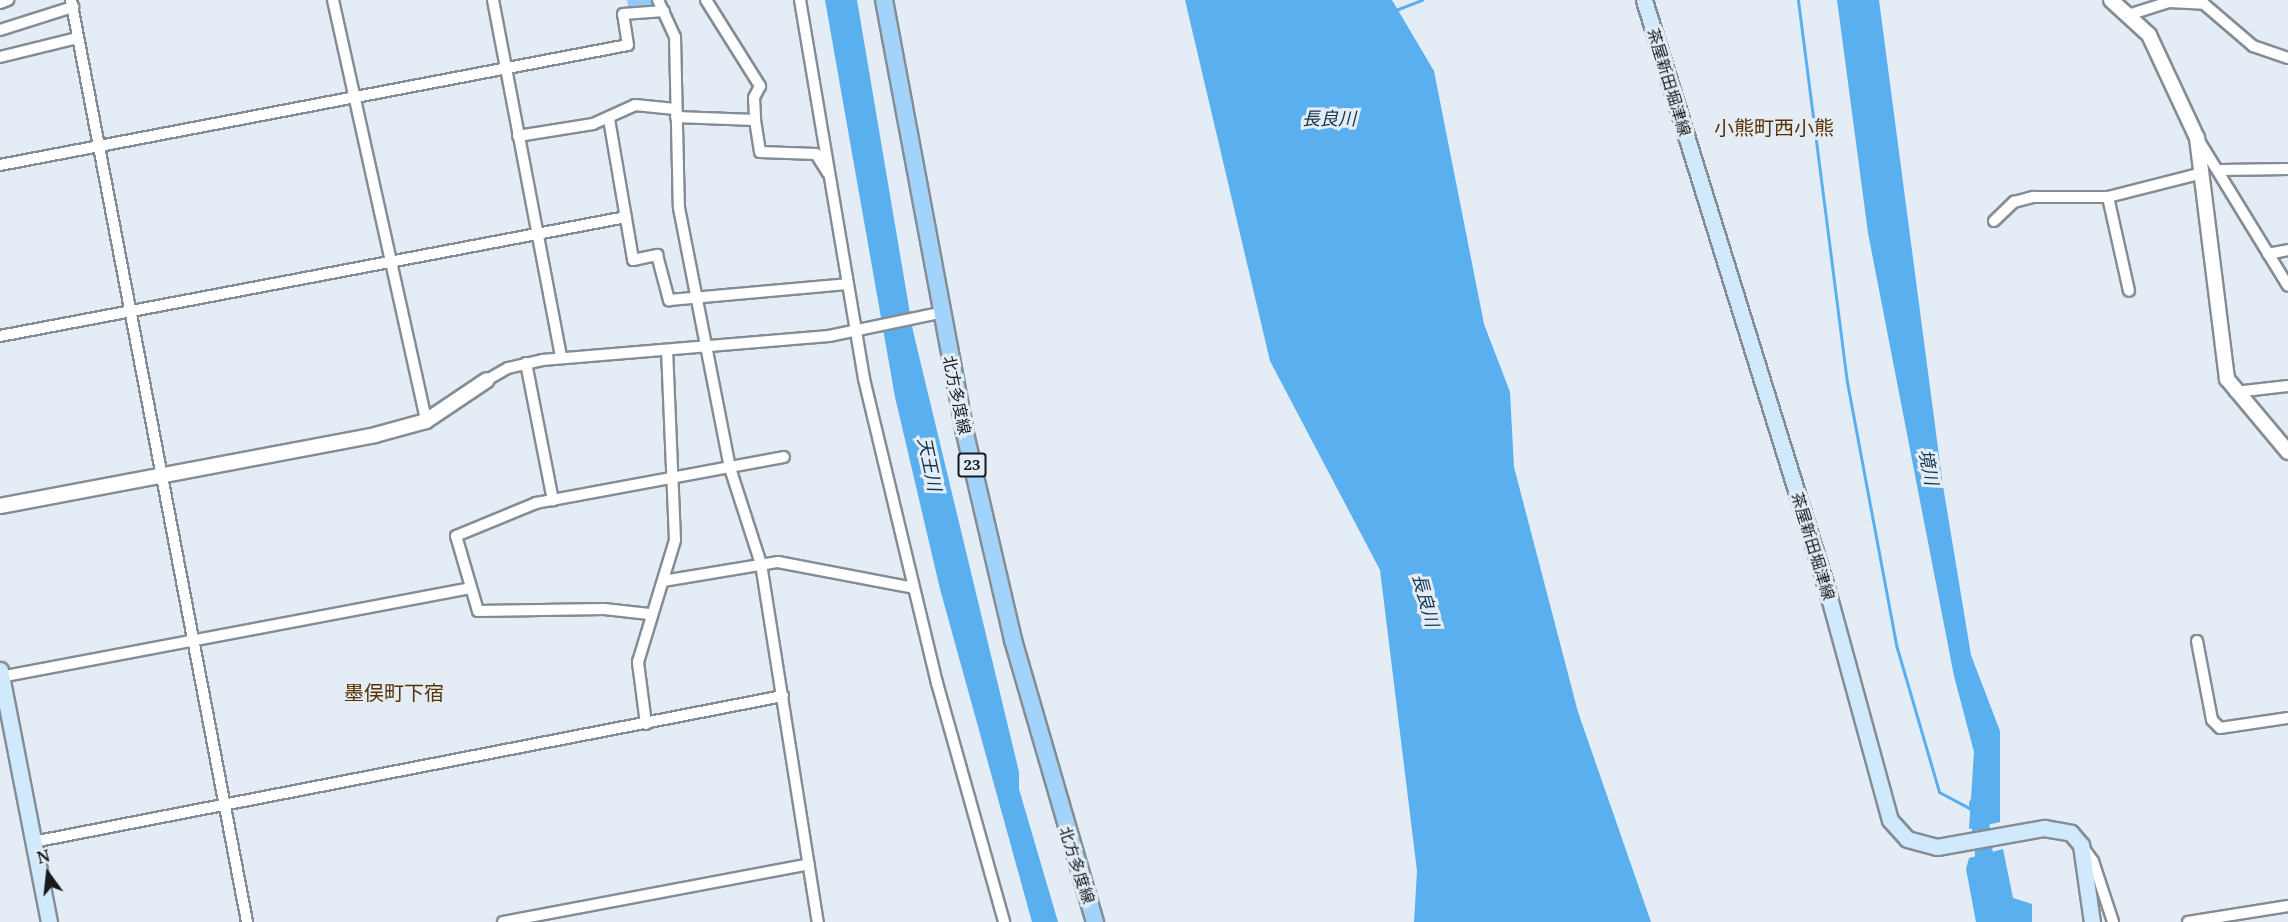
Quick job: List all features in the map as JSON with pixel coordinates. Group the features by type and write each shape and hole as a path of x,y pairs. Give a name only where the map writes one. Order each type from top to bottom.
{"main road":[{"name":"北方多度線","path":"884,0 933,315 1013,640 1095,922"},
{"name":"茶屋新田堀津線","path":"1644,0 1827,590 1886,810 1894,826 1917,844 1957,844 2058,827 2081,845"},
{"path":"0,675 49,922"},
{"path":"2081,845 2092,922"}],"street":[{"path":"0,3 8,0"},
{"path":"333,0 389,262 426,420"},
{"path":"493,0 507,69 534,234 561,358"},
{"path":"658,0 675,37 675,171 730,468 761,564 818,922"},
{"path":"706,0 760,86 755,120 760,152 816,154 832,176"},
{"path":"800,0 832,176 847,284 860,331 915,588 1004,922"},
{"path":"2111,0 2149,35 2198,138 2221,170 2288,286"},
{"path":"2219,15 2220,0"},
{"path":"2128,15 2142,3 2204,4 2253,46 2288,58"},
{"path":"0,30 72,4 160,477 247,922"},
{"path":"0,165 628,45 623,14 664,11"},
{"path":"0,57 77,38"},
{"path":"518,136 609,119 635,105 676,113 755,120"},
{"path":"609,119 633,260 657,255 669,300 847,284"},
{"path":"2198,138 2223,363 2235,392 2288,452"},
{"path":"2221,170 2288,169"},
{"path":"1994,221 2014,202 2033,197 2108,197 2202,173"},
{"path":"2108,197 2129,291"},
{"path":"0,336 626,217"},
{"path":"2268,254 2288,250"},
{"path":"0,506 160,477 426,420 487,380 526,363 860,331 933,315"},
{"path":"645,724 637,675 649,614 663,581 675,540 667,350"},
{"path":"526,363 553,500"},
{"path":"2235,392 2288,386"},
{"path":"649,614 604,609 478,611 459,531 553,500 784,457"},
{"path":"663,581 778,562 915,588"},
{"path":"0,675 471,588"},
{"path":"2197,641 2212,720 2220,729 2288,718"},
{"path":"33,842 783,696"},
{"path":"2081,845 2093,861 2113,922"},
{"path":"503,922 809,864"},
{"path":"2188,922 2288,906"}],"shaded area":[{"path":"627,0 651,0 657,9 629,11"}],"water":[{"name":"天王川","path":"825,0 857,0 913,331 1019,772 1019,789 1058,922 1032,922 940,589 895,397"},
{"name":"長良川","path":"1185,0 1392,0 1434,71 1484,324 1510,392 1514,467 1578,712 1651,922 1414,922 1417,871 1380,570 1270,361"},
{"path":"1837,0 1879,0 1943,486 1971,655 2000,731 2000,822 1969,829 1974,752 1954,676 1868,233"},
{"path":"2003,849 2013,898 2032,904 2032,922 1976,922 1966,869 1969,858"}],"waterway":[{"path":"1393,11 1422,0"},
{"path":"1798,0 1847,382 1897,648 1939,792 1971,809"},
{"name":"境川","path":"1978,804 1987,879 2006,922"}],"district":[{"name":"小熊町西小熊","path":"1774,127"},
{"name":"墨俣町下宿","path":"394,692"}]}
